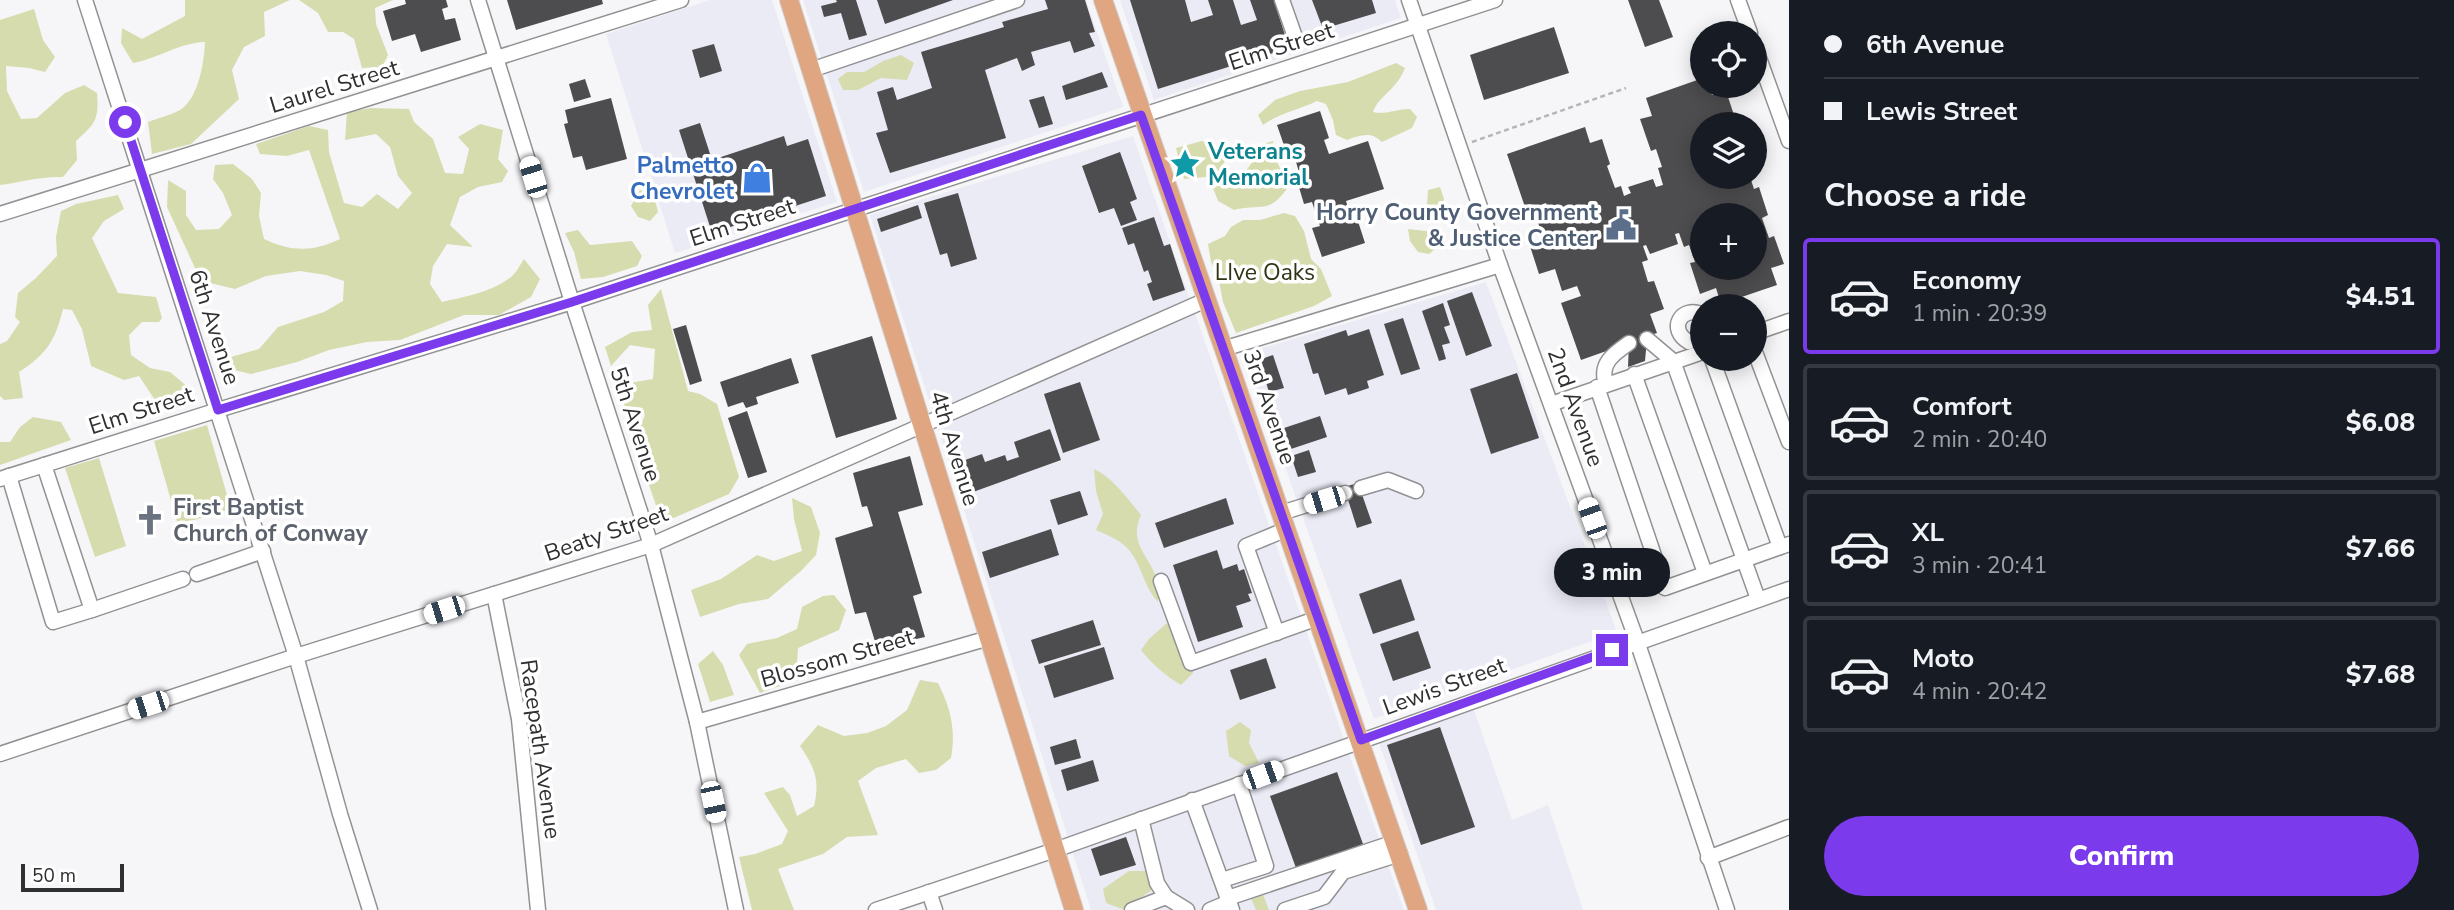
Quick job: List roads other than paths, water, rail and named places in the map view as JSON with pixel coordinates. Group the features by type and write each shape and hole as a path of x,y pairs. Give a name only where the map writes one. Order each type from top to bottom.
{"main road":[{"name":"4th Avenue","path":"789,0 1074,910"},
{"name":"3rd Avenue","path":"1103,0 1419,910"}],"street":[{"name":"6th Avenue","path":"85,0 296,656 370,910"},
{"name":"5th Avenue","path":"478,0 572,302 652,545 697,722 736,910"},
{"name":"Laurel Street","path":"0,214 681,0"},
{"path":"811,70 1017,0"},
{"path":"1282,0 1294,34"},
{"name":"2nd Avenue","path":"1409,0 1500,265 1637,641 1727,910"},
{"name":"Elm Street","path":"5,477 572,302 1495,0"},
{"path":"1738,0 1746,21"},
{"path":"1767,80 1789,141"},
{"path":"1223,349 1500,265"},
{"name":"Beaty Street","path":"0,754 296,656 652,545 1206,300"},
{"path":"1690,313 1681,317 1678,327 1684,340 1690,342"},
{"path":"1767,329 1789,321"},
{"path":"1647,339 1673,361 1758,599"},
{"path":"1629,343 1608,360 1603,370 1602,386 1665,588 1785,545 1717,371"},
{"path":"1551,404 1673,361 1690,352"},
{"path":"1762,371 1789,442"},
{"path":"1634,374 1705,573"},
{"path":"44,465 92,610"},
{"path":"5,477 53,622 263,551"},
{"path":"1361,488 1388,480 1416,491"},
{"path":"1278,633 1246,546 1284,521 1345,493"},
{"path":"1161,581 1191,663 1318,618"},
{"name":"Lewis Street","path":"876,910 1789,589"},
{"name":"Racepath Avenue","path":"494,594 519,719 538,910"},
{"name":"Blossom Street","path":"697,722 989,638"},
{"path":"1222,880 1266,866 1239,784"},
{"path":"1192,800 1230,904"},
{"path":"1141,819 1157,883 1166,897 1187,910"},
{"path":"1708,858 1789,827"},
{"path":"1210,910 1398,848"},
{"path":"1285,910 1324,897 1343,872 1398,848"},
{"path":"929,892 935,910"},
{"path":"1132,910 1166,897"}],"place":[{"name":"Veterans Memorial","path":"1185,164"},
{"name":"Palmetto Chevrolet","path":"757,178"},
{"name":"Horry County Government & Justice Center","path":"1621,225"},
{"name":"First Baptist Church of Conway","path":"150,520"}],"park label":[{"name":"LIve Oaks","path":"1265,272"}]}
